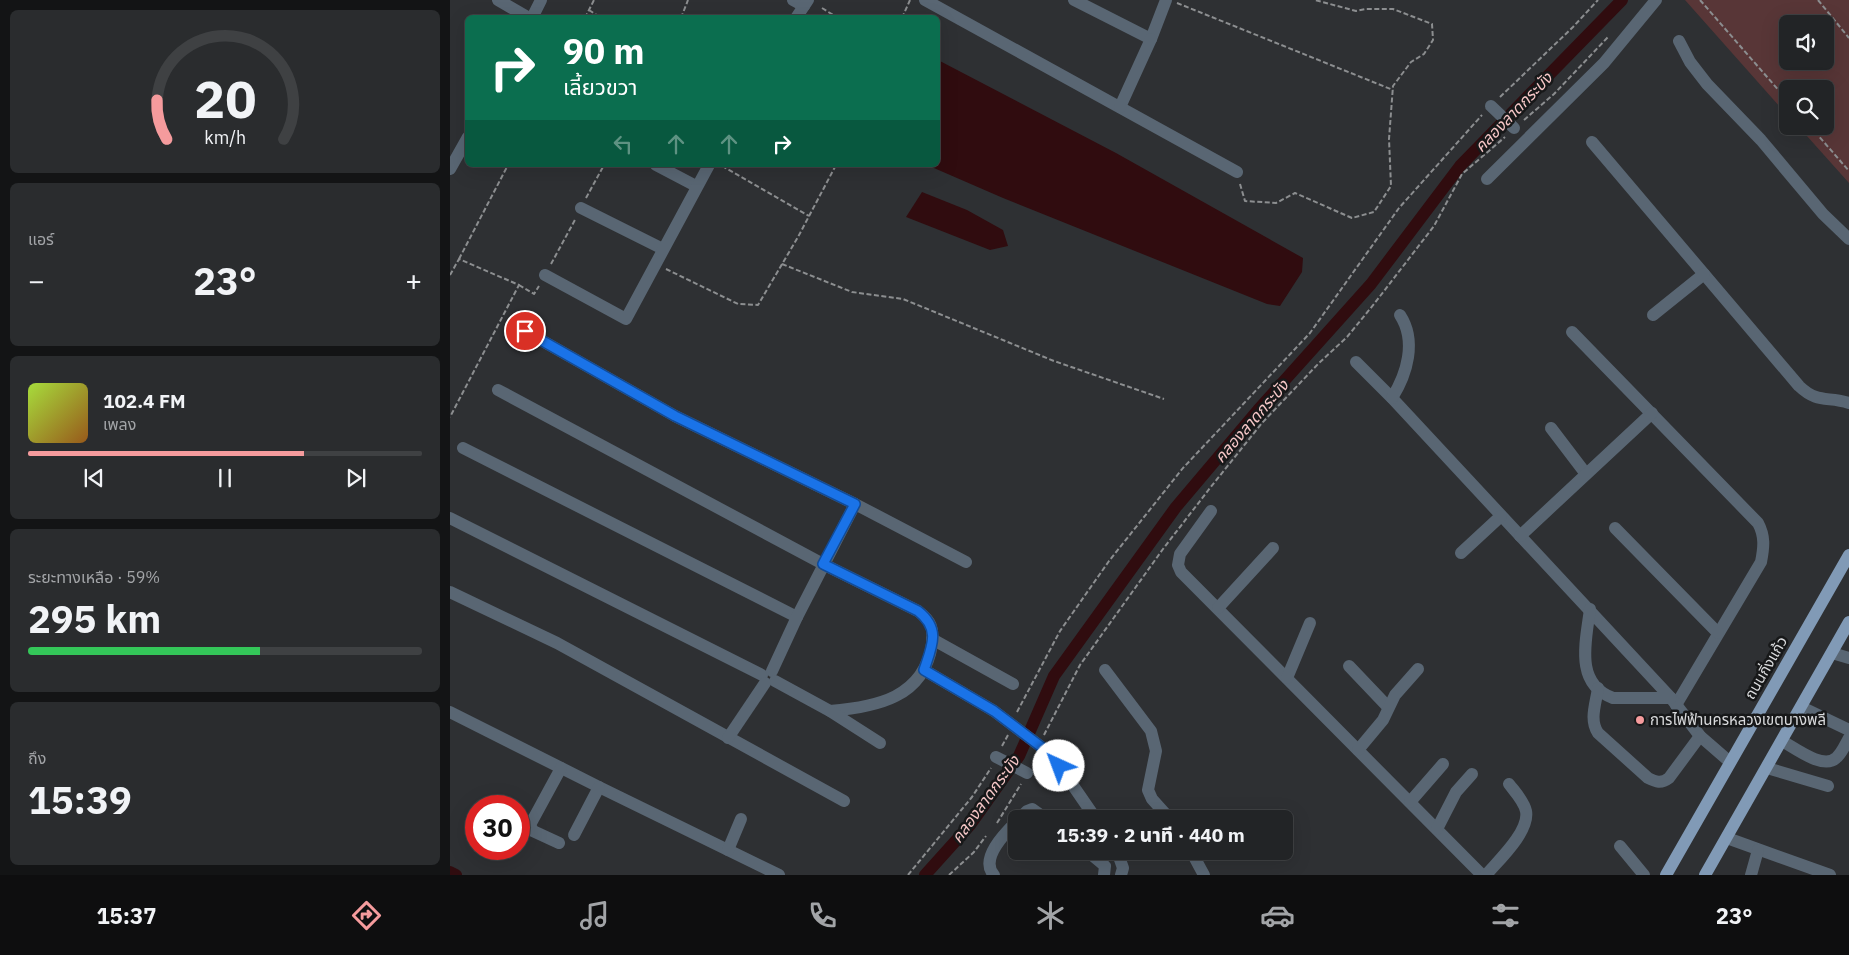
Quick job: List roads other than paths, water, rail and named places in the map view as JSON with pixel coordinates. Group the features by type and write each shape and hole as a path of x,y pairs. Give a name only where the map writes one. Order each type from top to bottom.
{"main road":[{"name":"ถนนกิ่งแก้ว","path":"1666,875 1849,555"},
{"path":"1705,875 1849,622"}],"street":[{"path":"498,0 525,15"},
{"path":"532,15 542,0"},
{"path":"925,0 1237,172"},
{"path":"1074,0 1151,39"},
{"path":"1487,178 1604,63 1656,0"},
{"path":"1120,107 1151,39 1171,1"},
{"path":"797,15 802,2"},
{"path":"1679,41 1690,62 1707,84 1761,140 1823,214 1849,239"},
{"path":"1491,106 1514,128"},
{"path":"450,169 465,142"},
{"path":"1592,142 1809,395 1816,398 1834,399 1849,403"},
{"path":"660,167 696,186"},
{"path":"545,275 626,319 708,167"},
{"path":"581,208 663,249"},
{"path":"1653,315 1704,274"},
{"path":"1392,398 1402,382 1408,345 1408,333 1400,315"},
{"path":"525,331 675,416 855,504 966,562"},
{"path":"1572,332 1758,523 1763,533 1764,542 1761,562 1718,634 1674,701"},
{"path":"1356,362 1590,609 1674,701 1700,736 1730,762"},
{"path":"498,390 823,564 918,611 929,620 931,624 931,649 924,670 907,689 897,696 872,705 830,711"},
{"path":"1520,536 1652,413"},
{"path":"1550,428 1586,474"},
{"path":"463,448 797,617"},
{"path":"728,738 768,678 823,564 855,504"},
{"path":"1211,511 1180,554 1178,565 1181,572 1482,875"},
{"path":"1461,553 1501,516"},
{"path":"450,518 768,678 830,711 880,743"},
{"path":"1616,528 1718,634"},
{"path":"1218,608 1273,548"},
{"path":"450,592 558,643 844,801"},
{"path":"1590,609 1585,666 1590,681 1605,695 1613,698 1674,701"},
{"path":"1287,678 1310,623"},
{"path":"932,639 1014,684"},
{"path":"1832,653 1849,658"},
{"path":"1349,666 1388,707"},
{"path":"1358,750 1383,720 1388,707 1401,687 1418,669"},
{"path":"924,670 994,711 1052,755 1090,810"},
{"path":"1105,670 1151,731 1156,751 1148,790 1152,799 1162,810"},
{"path":"1598,688 1593,726 1598,734 1648,778 1656,782 1664,782 1669,778 1700,736"},
{"path":"1801,707 1849,730"},
{"path":"452,717 561,768 779,875"},
{"path":"1782,740 1817,760 1828,762 1835,760 1849,738"},
{"path":"998,758 1025,772"},
{"path":"1410,802 1443,764"},
{"path":"559,843 533,831 530,825 561,768"},
{"path":"1766,768 1828,786"},
{"path":"1437,830 1456,792 1472,774"},
{"path":"1486,875 1520,834 1525,824 1526,809 1509,784"},
{"path":"574,835 599,788"},
{"path":"728,850 741,818"},
{"path":"994,875 988,865 989,860 998,843 1008,831"},
{"path":"1727,838 1809,871 1830,875"},
{"path":"1620,846 1644,875"},
{"path":"1751,875 1758,850"},
{"path":"1098,860 1105,866 1104,875"},
{"path":"1120,860 1123,868 1121,875"},
{"path":"1196,860 1204,875"}],"waterway":[{"name":"คลองลาดกระบัง","path":"925,875 970,825 1019,756 1054,676 1176,507 1258,410 1371,284 1460,166 1622,0"},
{"path":"450,872 456,875"}],"place":[{"name":"การไฟฟ้านครหลวงเขตบางพลี","path":"1640,720"}]}
